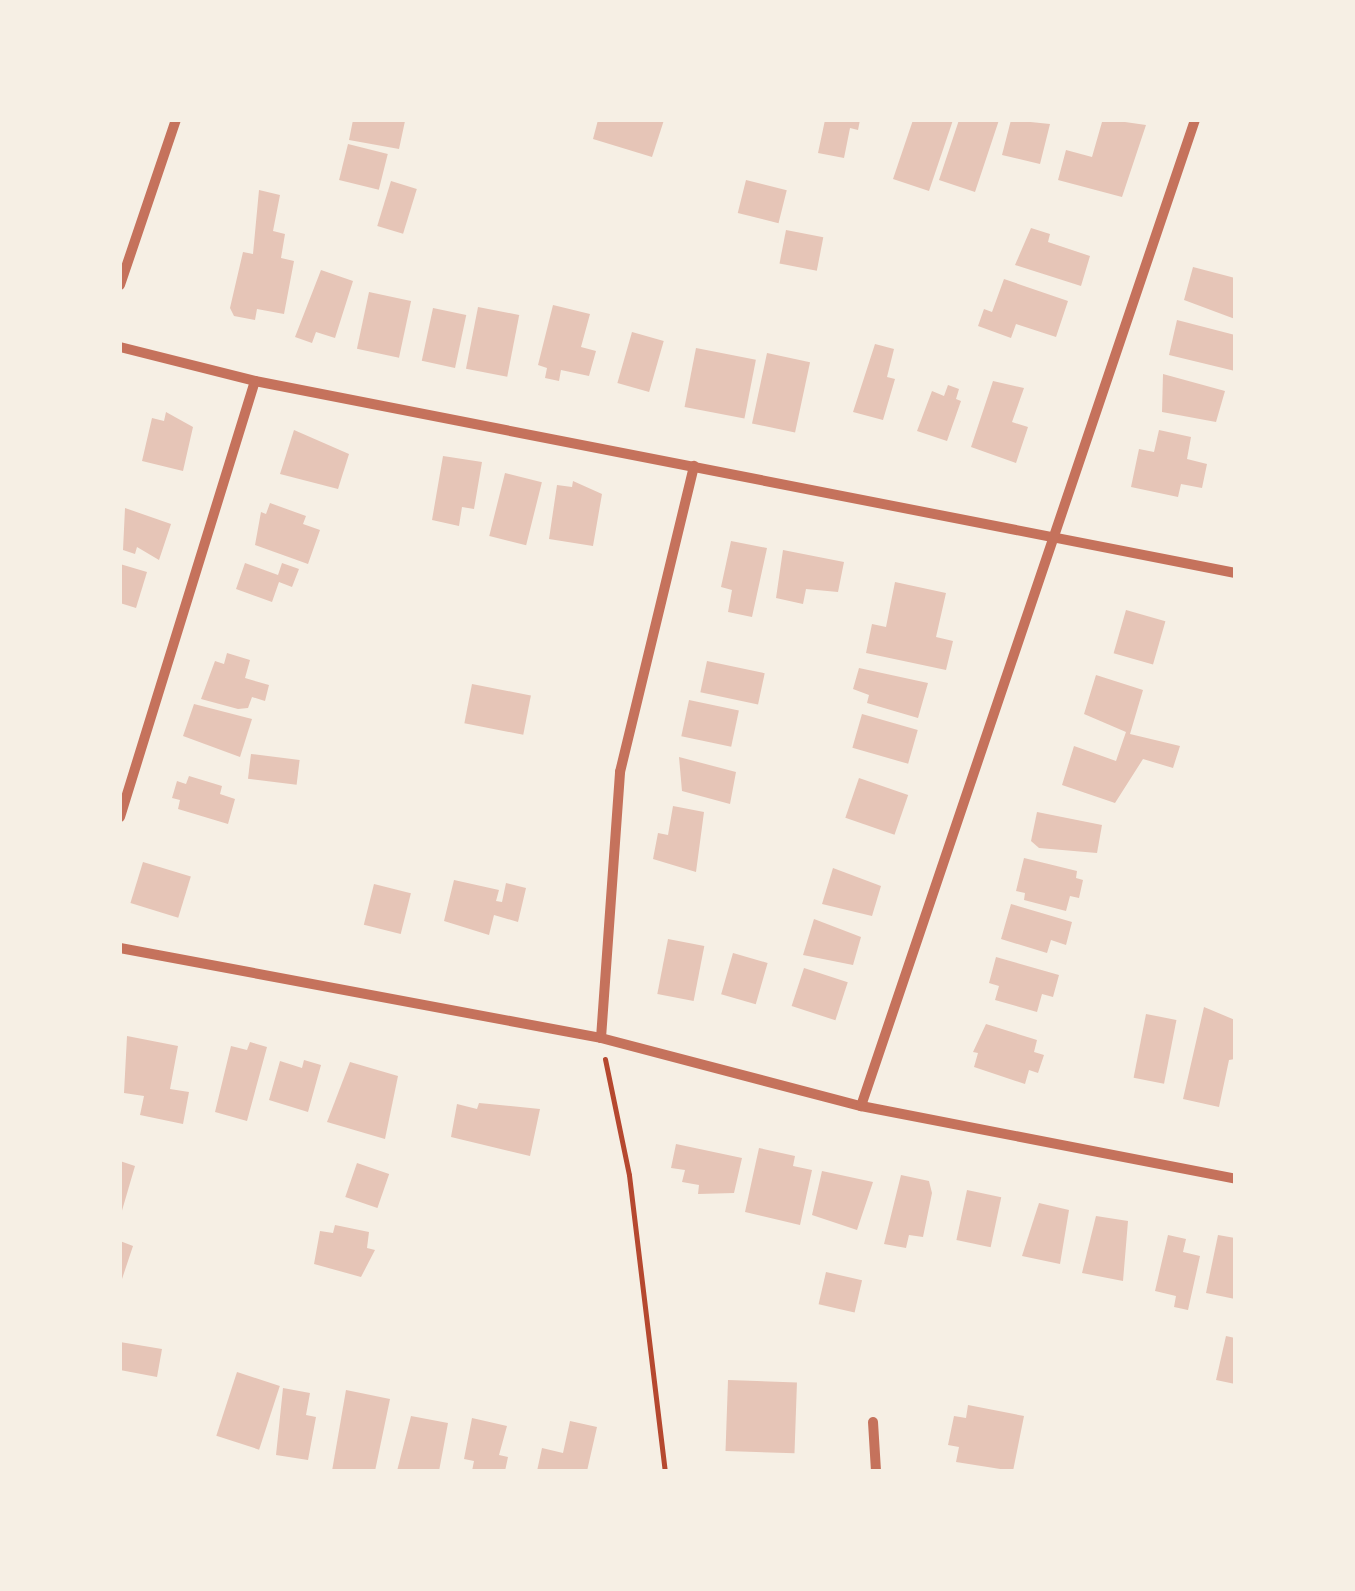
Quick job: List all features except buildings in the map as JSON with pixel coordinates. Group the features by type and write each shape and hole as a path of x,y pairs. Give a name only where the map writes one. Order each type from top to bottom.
{"street":[{"path":"120,284 176,120"},
{"path":"861,1106 1195,120"},
{"path":"120,347 255,381 1235,573"},
{"path":"120,817 255,381"},
{"path":"601,1038 620,772 694,466"},
{"path":"120,948 601,1038 861,1106 1235,1179"},
{"path":"874,1422 876,1471"}],"path":[{"path":"601,1038 628,1175 665,1471"}]}
